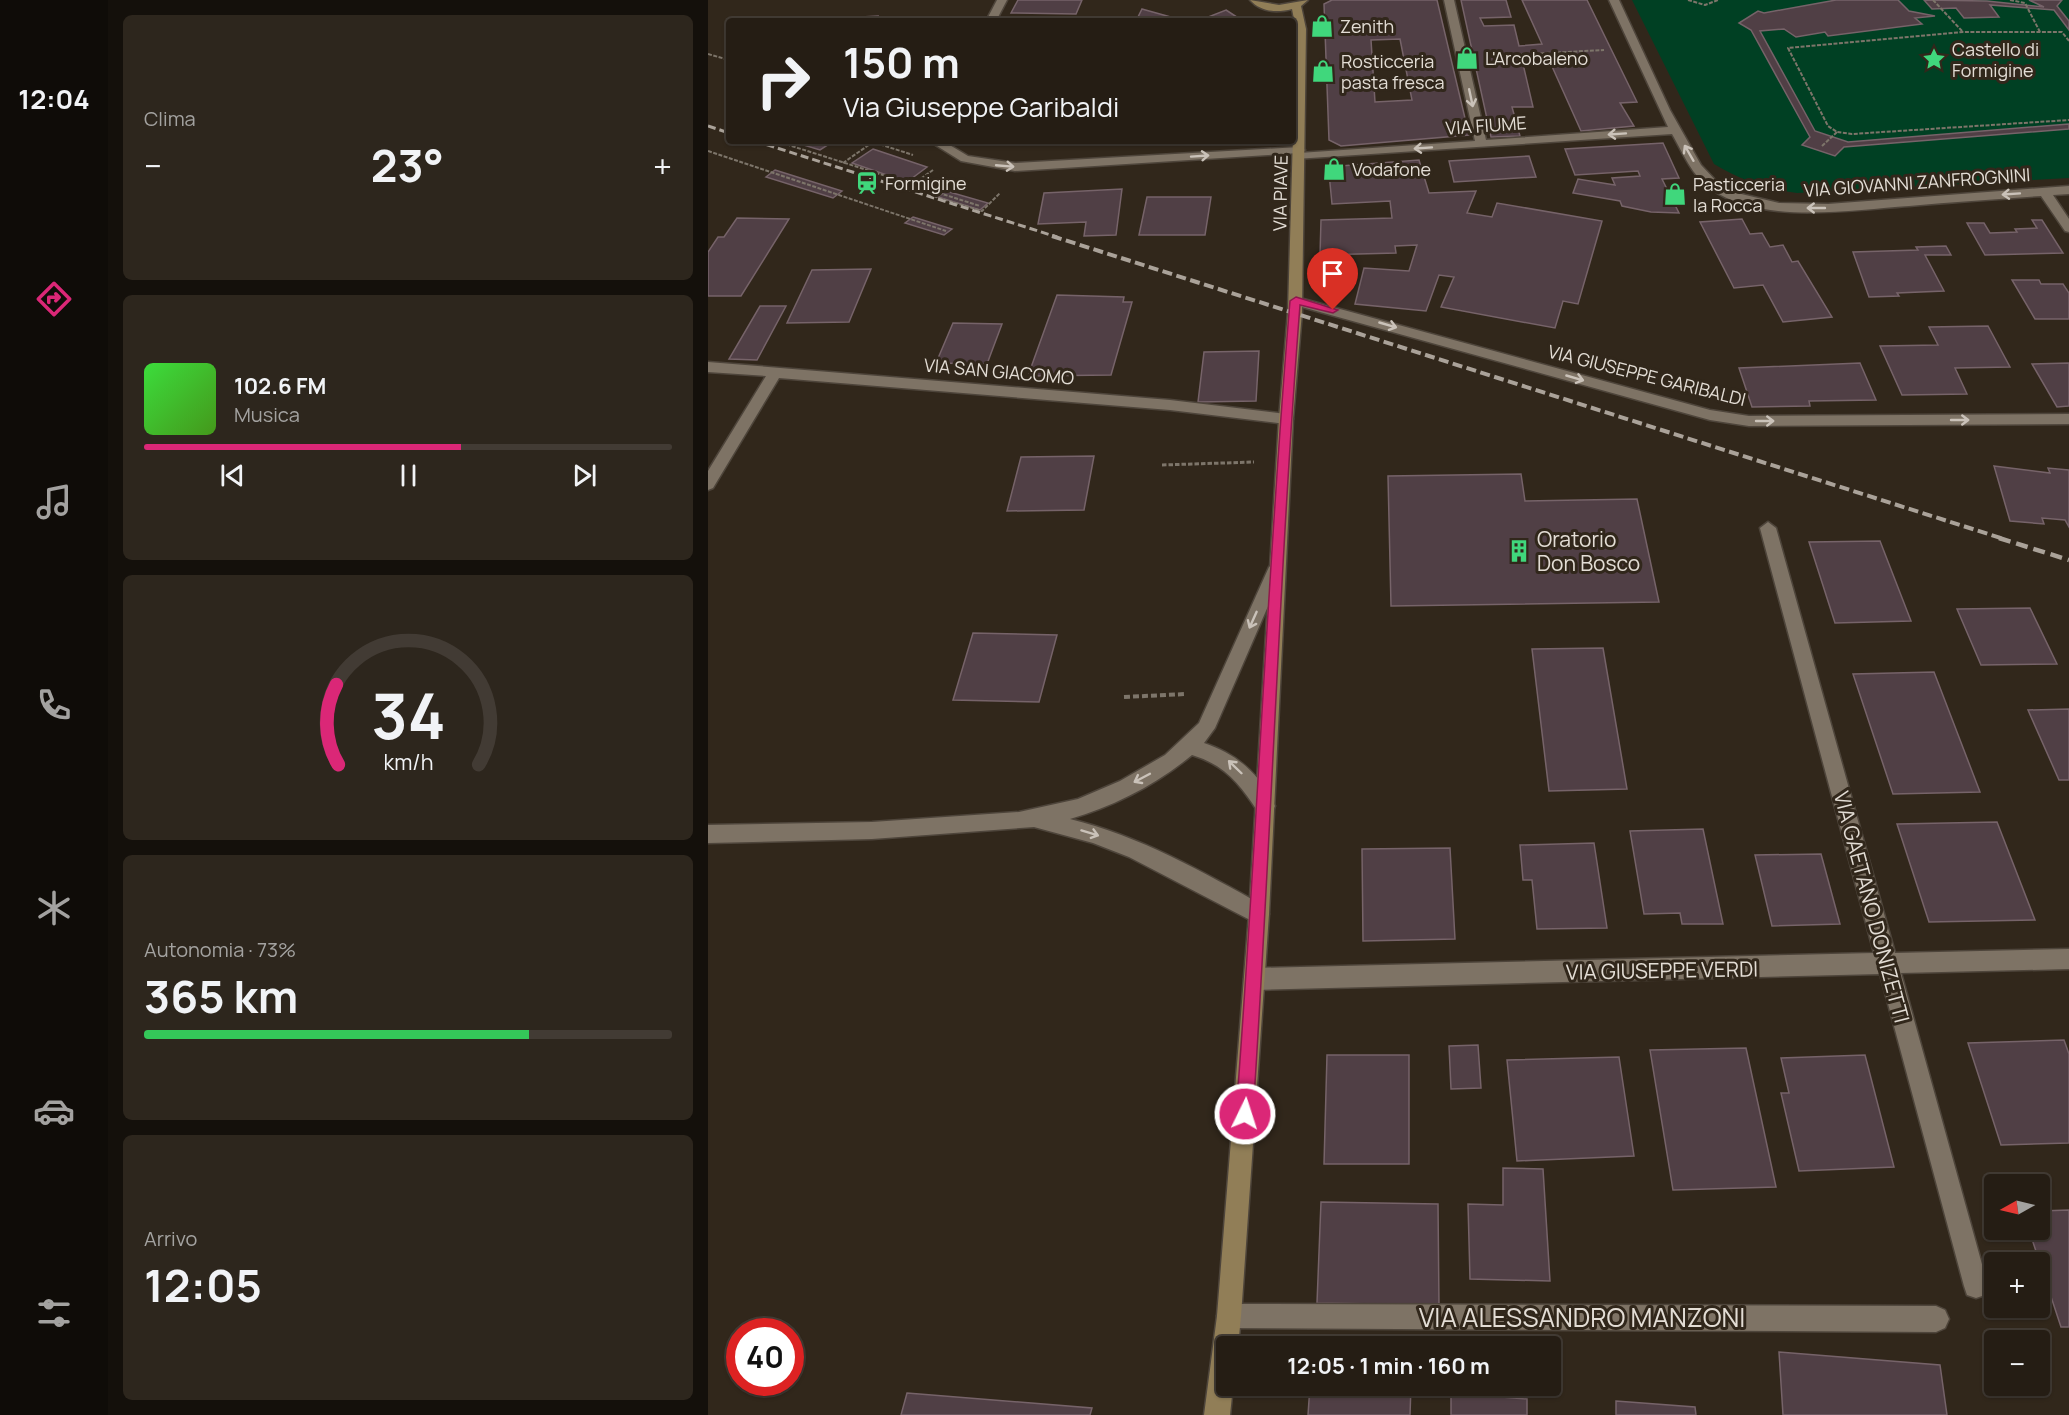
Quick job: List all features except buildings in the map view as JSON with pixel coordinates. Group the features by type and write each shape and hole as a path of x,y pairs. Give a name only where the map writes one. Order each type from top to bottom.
{"street":[{"path":"993,18 1002,0"},
{"name":"VIA PIAVE","path":"1217,1415 1229,1316 1255,979 1283,461 1295,306 1300,2 1268,7 1255,0"},
{"path":"1449,0 1481,144"},
{"path":"1614,0 1676,130"},
{"name":"VIA FIUME","path":"940,144 965,159 1015,167 1481,144 1676,130"},
{"name":"VIA GIOVANNI ZANFROGNINI","path":"1676,130 1703,177 1726,192 1757,204 1794,208 2069,189"},
{"path":"2044,191 2069,228"},
{"name":"VIA GIUSEPPE GARIBALDI","path":"1295,306 1710,415 1749,421 2069,419"},
{"name":"VIA SAN GIACOMO","path":"708,367 1170,405 1286,419"},
{"path":"708,484 776,372"},
{"name":"VIA GAETANO DONIZETTI","path":"1768,528 1976,1286"},
{"path":"708,834 847,833 1033,819 1087,804 1158,769 1192,747 1206,728 1277,567"},
{"path":"1192,747 1221,755 1235,765 1265,806"},
{"path":"1033,819 1093,834 1131,849 1190,874 1259,914"},
{"name":"VIA GIUSEPPE VERDI","path":"1255,979 2069,959"},
{"name":"VIA ALESSANDRO MANZONI","path":"1229,1316 1936,1319"}],"path":[{"path":"1688,0 1705,5 1718,0"},
{"path":"1933,0 1963,32"},
{"path":"2010,0 2025,3 2040,32"},
{"path":"2069,42 2062,32 1963,32 1788,48 1828,126 1837,132 1852,134 2069,120"},
{"path":"1486,57 1604,50"},
{"path":"708,54 726,59"},
{"path":"1822,146 1837,132"},
{"path":"785,144 939,195 980,206"},
{"path":"843,163 870,144"},
{"path":"879,144 920,157"},
{"path":"708,151 946,231"},
{"path":"912,186 934,169"},
{"path":"939,195 936,197 982,211 992,202"},
{"path":"1162,465 1283,461"}],"green space":[{"name":"Castello di Formigine","path":"1632,0 2069,0 2069,178 1797,193 1763,186 1734,175 1714,164"}],"railway":[{"path":"708,126 726,132"},
{"path":"764,144 1057,237"},
{"path":"1052,236 2004,539"},
{"path":"1999,538 2069,560"}],"place":[{"name":"Zenith","path":"1322,26"},
{"name":"L'Arcobaleno","path":"1467,58"},
{"name":"Castello di Formigine","path":"1934,59"},
{"name":"Rosticceria pasta fresca","path":"1323,71"},
{"name":"Vodafone","path":"1334,169"},
{"name":"Formigine","path":"867,183"},
{"name":"Pasticceria la Rocca","path":"1675,194"},
{"name":"Oratorio Don Bosco","path":"1519,551"}],"route":[{"path":"1245,1114 1259,914 1286,419 1296,301 1333,310"}]}
